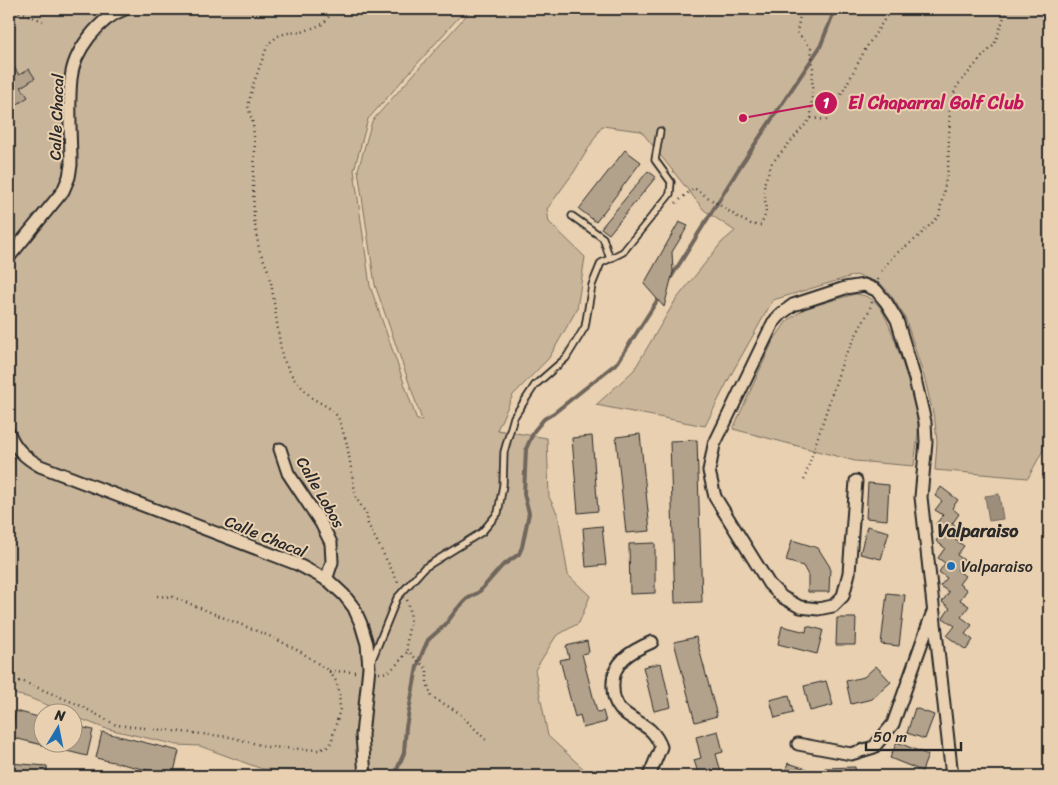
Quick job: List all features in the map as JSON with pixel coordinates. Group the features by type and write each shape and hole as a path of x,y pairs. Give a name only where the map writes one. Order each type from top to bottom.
{"street":[{"name":"Calle Chacal","path":"9,257 63,191 69,177 71,164 71,79 80,51 92,33 107,18 125,9"},
{"path":"856,481 849,573 843,596 833,606 818,609 800,607 782,597 769,584 715,497 710,471 714,445 773,323 781,314 793,306 845,288 864,285 876,290 897,320 915,379 925,422 926,442 921,497 952,776"},
{"name":"Calle Chacal","path":"9,433 17,448 27,458 40,466 297,564 326,580 344,595 354,608 374,670 362,735 365,776"},
{"name":"Calle Lobos","path":"280,449 288,473 321,523 331,543 332,562 326,580"},
{"path":"798,744 851,754 874,747 893,724 934,610"},
{"path":"649,776 661,747 656,735 619,708 613,696 612,682 616,669 624,657 652,642"}],"lane":[{"path":"374,670 397,598 403,590 424,568 482,532 498,513 503,485 504,452 514,417 535,385 566,358 585,327 592,285 601,263 623,252 670,194 671,182 654,160 660,131"},
{"path":"572,216 603,238 610,259"}],"path":[{"path":"19,9 22,13"},
{"path":"335,9 323,24 302,32 278,36 268,44 248,106 253,124 255,150 254,218 259,249 270,275 282,357 294,379 312,398 331,409 338,417 352,467 356,498 363,506 368,524 403,590 412,616 408,631 408,651 396,666 384,674 374,670"},
{"path":"656,211 680,201 694,188 739,218 753,225 761,225 766,213 764,184 772,163 811,118 813,67 811,48 797,32 800,16 806,9"},
{"path":"811,118 826,120 831,114 866,48 888,14 894,9"},
{"path":"804,480 844,357 868,313 876,290 878,274 893,256 916,238 938,216 948,169 950,103 957,86 994,45 1007,9"},
{"path":"9,12 22,13 43,21"},
{"path":"9,680 24,682 79,704 116,725 230,737 268,747 319,750 332,743 340,709 339,691 336,681 329,670 274,638 173,597 157,596"},
{"path":"408,651 427,669 427,683 432,697 458,712 488,742"},
{"path":"329,670 355,672"}],"shaded area":[{"path":"9,9 466,9 368,119 354,170 370,286 417,420 422,420 375,285 358,170 372,121 472,9 1049,9 1049,157 1046,168 1049,178 1049,439 1028,478 935,470 937,442 935,422 925,380 905,317 891,295 880,283 856,275 773,300 705,426 596,405 634,370 675,301 722,242 735,231 704,210 641,131 602,126 574,172 547,209 549,222 585,257 577,309 549,358 513,395 497,430 547,438 549,497 558,515 568,575 590,596 579,623 556,636 535,670 548,736 587,772 585,776 379,776 379,774 262,769 200,746 177,745 104,728 82,719 82,702 40,702 9,693"},
{"path":"855,294 868,297 878,305 896,343 908,381 918,424 914,466 855,461 733,429 773,341 787,321 806,308"},
{"path":"999,494 1003,519 989,521 985,496"}],"building":[{"path":"9,33 12,34 9,50"},
{"path":"9,59 19,75 29,69 35,78 21,87 28,97 9,110"},
{"path":"625,150 641,162 596,222 579,209"},
{"path":"648,171 656,177 609,234 601,228"},
{"path":"679,222 688,226 672,252 673,272 664,307 644,284"},
{"path":"640,434 650,531 626,533 616,437"},
{"path":"592,436 598,511 578,513 572,438"},
{"path":"697,440 702,602 675,603 670,441"},
{"path":"868,483 889,485 887,520 866,518"},
{"name":"Valparaiso","path":"941,487 958,500 952,508 959,514 952,524 961,530 954,539 964,546 957,555 964,560 957,570 965,576 959,584 967,590 960,600 969,606 961,617 972,625 965,634 973,640 966,650 947,636 955,626 943,618 950,608 942,602 949,592 940,586 947,578 939,572 945,563 938,558 945,548 936,541 944,530 936,524 943,515 935,510 942,501 935,496"},
{"path":"602,526 606,565 586,567 583,528"},
{"path":"867,526 889,532 881,559 860,554"},
{"path":"792,540 818,548 830,567 829,592 808,592 808,575 803,566 786,561"},
{"path":"655,543 655,593 630,594 629,544"},
{"path":"887,593 905,595 899,646 881,644"},
{"path":"837,618 856,618 855,645 836,645"},
{"path":"782,626 806,632 807,626 823,630 817,654 778,644"},
{"path":"696,637 717,716 695,722 674,642"},
{"path":"587,641 589,652 582,654 597,712 603,711 606,722 583,728 580,715 575,717 560,660 569,658 566,646"},
{"path":"661,663 671,707 654,711 643,667"},
{"path":"876,666 891,682 872,699 851,704 846,681 864,677"},
{"path":"826,681 833,705 810,711 804,686"},
{"path":"789,695 793,713 775,718 770,700"},
{"path":"915,708 934,715 925,739 907,733"},
{"path":"16,711 32,715 32,742 10,737"},
{"path":"82,727 93,730 87,756 71,752 82,752"},
{"path":"718,731 723,752 716,754 722,776 699,776 694,760 701,758 696,737"},
{"path":"102,732 179,751 173,776 96,758"},
{"path":"897,742 928,755 922,771 890,758"},
{"path":"9,763 47,766 47,776 9,776"},
{"path":"788,763 816,772 815,776 774,776 775,771 784,774"},
{"path":"855,767 856,776 825,776 825,768"}],"waterway":[{"path":"670,279 741,165 820,47 835,9"},
{"path":"397,776 396,772 404,753 406,727 417,667 428,640 445,625 467,599 479,592 502,566 519,554 522,547 529,513 524,494 526,449 534,431 544,419 618,362 660,296"}],"place":[{"name":"El Chaparral Golf Club","path":"743,118"},
{"name":"Valparaiso","path":"951,566"}],"district":[{"name":"Valparaiso","path":"978,531"}]}
